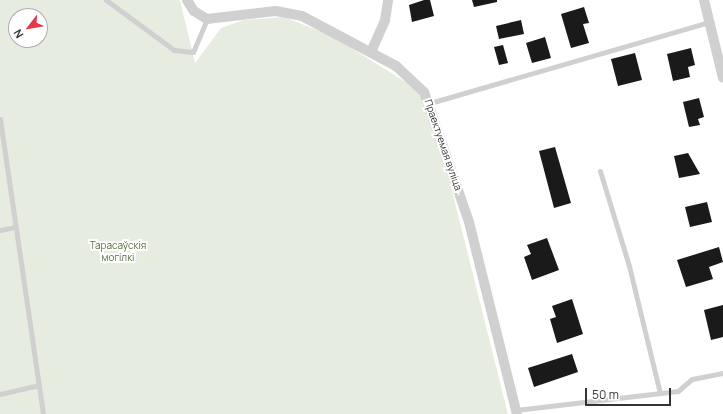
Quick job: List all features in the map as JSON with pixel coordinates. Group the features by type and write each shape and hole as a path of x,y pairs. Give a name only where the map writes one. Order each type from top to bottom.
{"street":[{"path":"187,0 194,11 207,19"},
{"path":"371,52 385,20 388,0"},
{"path":"704,0 710,22 719,39 723,78"},
{"name":"Праектуемая вуліца","path":"207,19 288,12 321,24 371,52 414,80 430,103 469,222 517,412"}],"lane":[{"path":"106,0 174,50 193,52 207,19"},
{"path":"430,103 710,22"},
{"path":"0,119 43,414"},
{"path":"600,171 629,266 660,393"},
{"path":"0,230 15,227"},
{"path":"517,412 678,391 692,379 723,373"},
{"path":"0,394 39,385"}],"green space":[{"name":"Тарасаўскія могілкі","path":"0,0 180,0 195,63 221,28 244,20 284,17 332,36 415,88 430,103 508,414 0,414"}],"building":[{"path":"424,0 430,0 434,16 412,22 409,5"},
{"path":"472,0 497,0 497,2 474,7"},
{"path":"584,7 589,23 583,24 589,43 571,48 561,14"},
{"path":"521,20 524,34 499,39 496,26"},
{"path":"545,37 551,58 532,63 526,43"},
{"path":"503,45 508,63 499,65 494,47"},
{"path":"691,48 695,65 688,67 690,77 673,81 667,54"},
{"path":"635,53 642,80 618,86 611,59"},
{"path":"699,98 704,117 698,119 700,125 689,127 683,102"},
{"path":"555,147 571,203 554,208 539,151"},
{"path":"688,153 700,174 679,178 674,156"},
{"path":"707,202 712,222 690,227 685,207"},
{"path":"547,238 559,270 532,280 524,257 531,254 527,245"},
{"path":"719,247 723,262 709,267 713,279 686,287 677,260"},
{"path":"572,299 583,334 557,343 550,319 556,317 552,306"},
{"path":"723,305 723,337 711,340 704,310"},
{"path":"572,354 578,372 534,387 528,368"}]}
